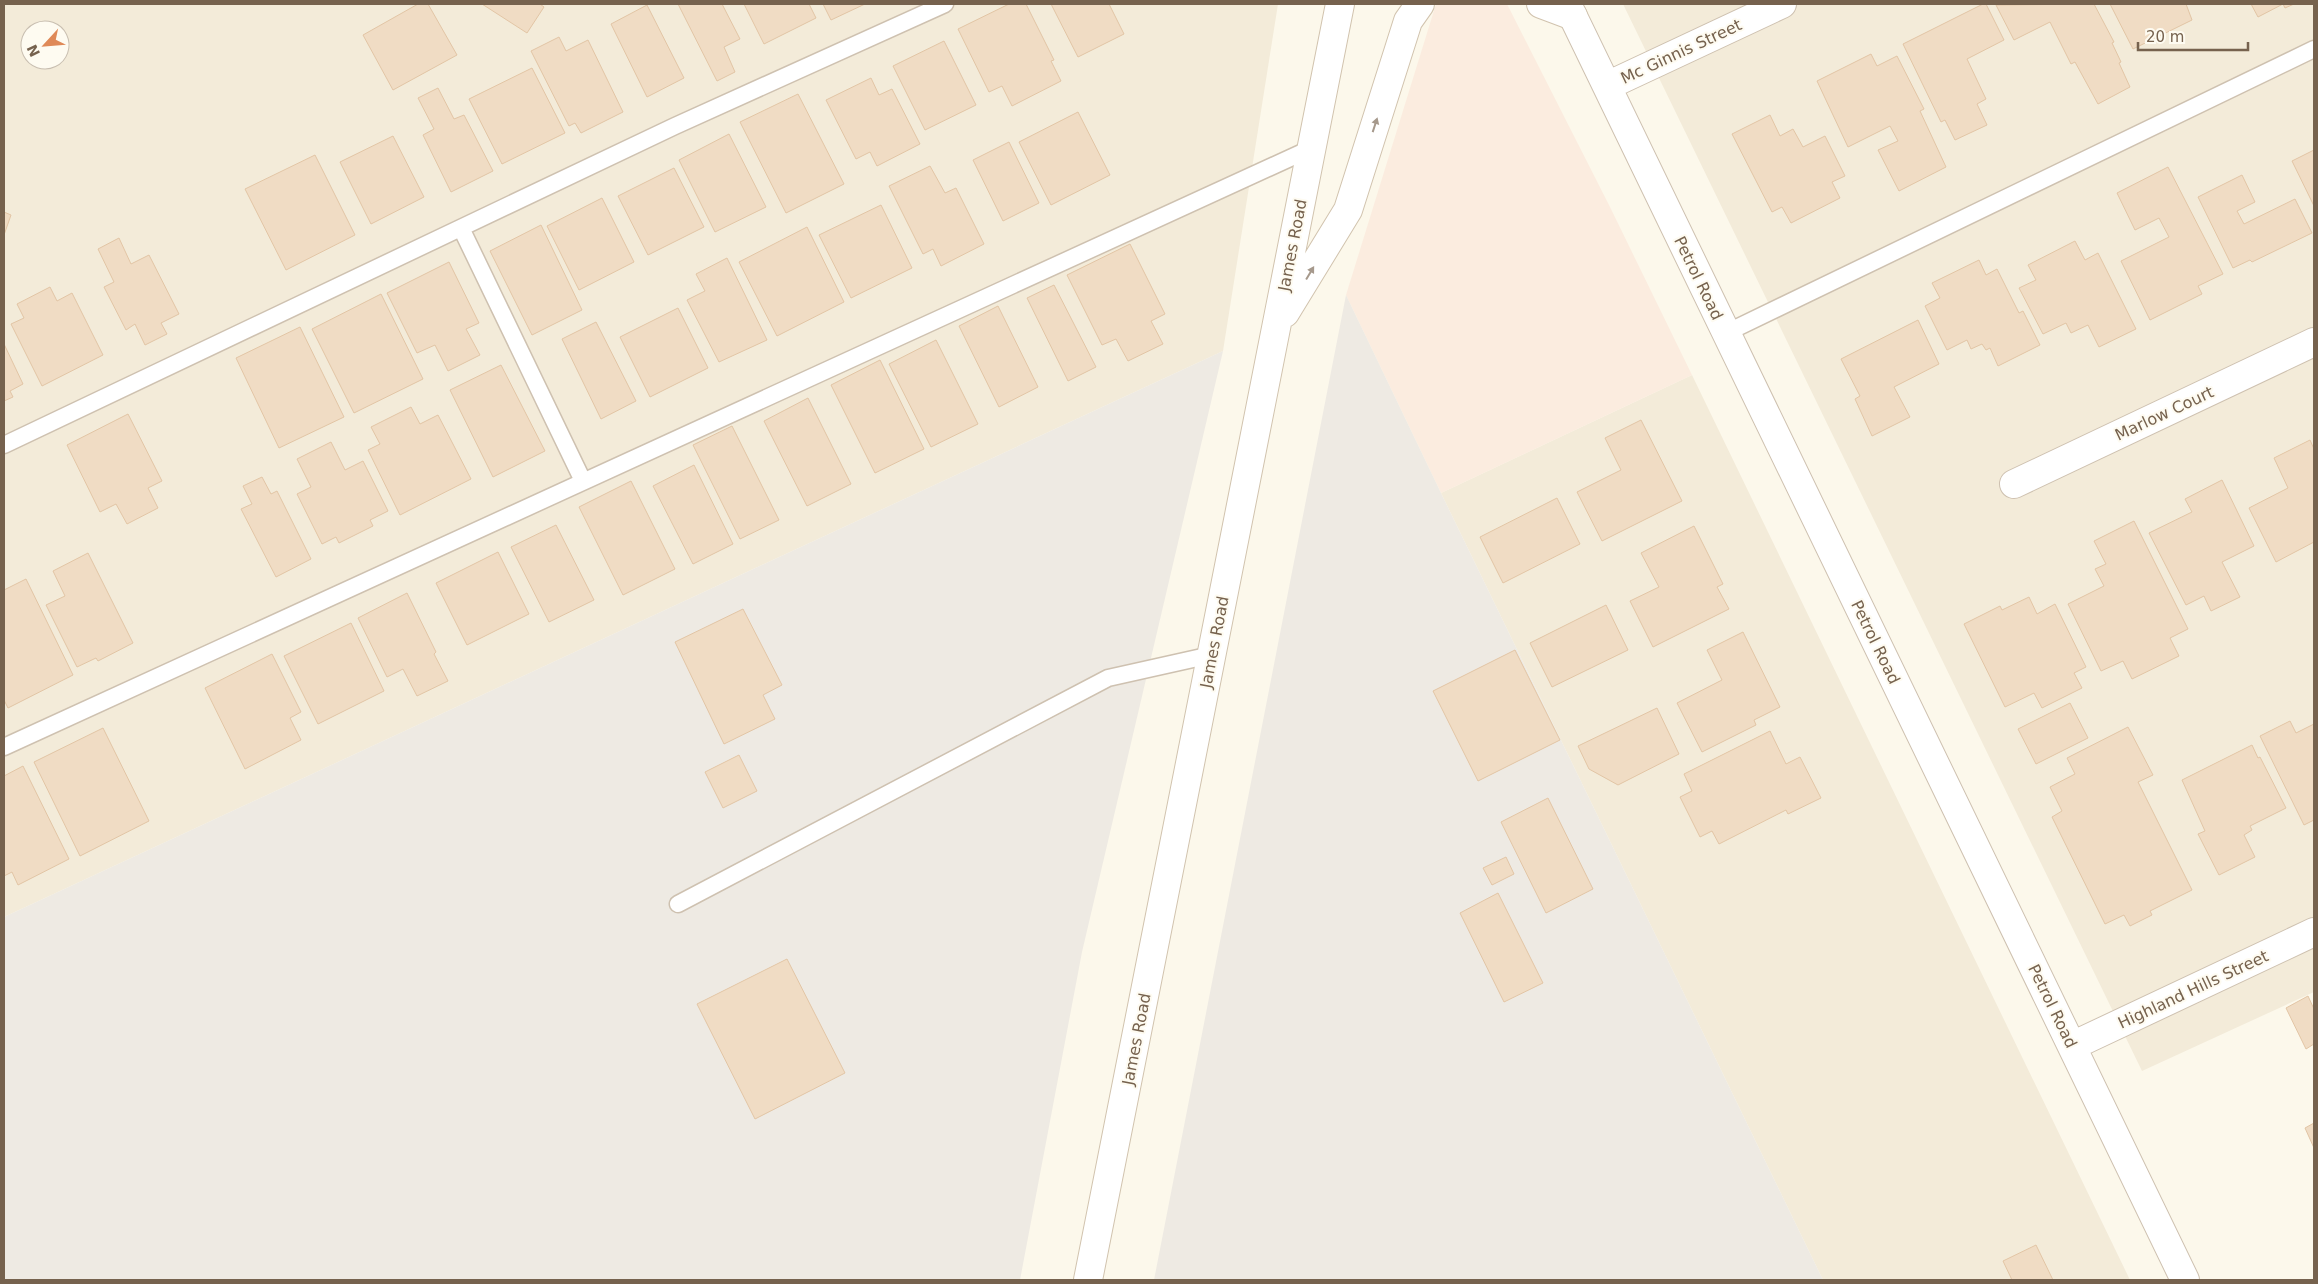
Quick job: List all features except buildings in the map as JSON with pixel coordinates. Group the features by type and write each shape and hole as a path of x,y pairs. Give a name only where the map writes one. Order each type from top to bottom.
{"street":[{"name":"James Road","path":"1088,1280 1340,4"},
{"path":"1276,330 1348,210 1408,21 1420,4"},
{"path":"1541,4 1570,10"},
{"name":"Mc Ginnis Street","path":"1607,86 1782,4"},
{"name":"Petrol Road","path":"1570,10 2185,1280"},
{"name":"Marlow Court","path":"2014,484 2314,342"},
{"name":"Highland Hills Street","path":"2072,1046 2314,932"}],"lane":[{"path":"4,446 675,126 945,4"},
{"path":"1726,332 2314,49"},
{"path":"4,747 1312,148"},
{"path":"461,228 583,481"},
{"path":"678,904 1108,678 1211,655"}],"shaded area":[{"path":"4,4 1278,4 1223,351 4,917"},
{"path":"1436,4 1507,4 1610,207 1692,375 1441,493 1346,295"},
{"path":"1623,4 2314,4 2314,992 2142,1071"},
{"path":"1346,295 1441,493 1823,1280 1154,1280"},
{"path":"1223,351 1082,952 1020,1280 4,1280 4,917"},
{"path":"1692,375 2130,1280 1823,1280 1441,493"}]}
